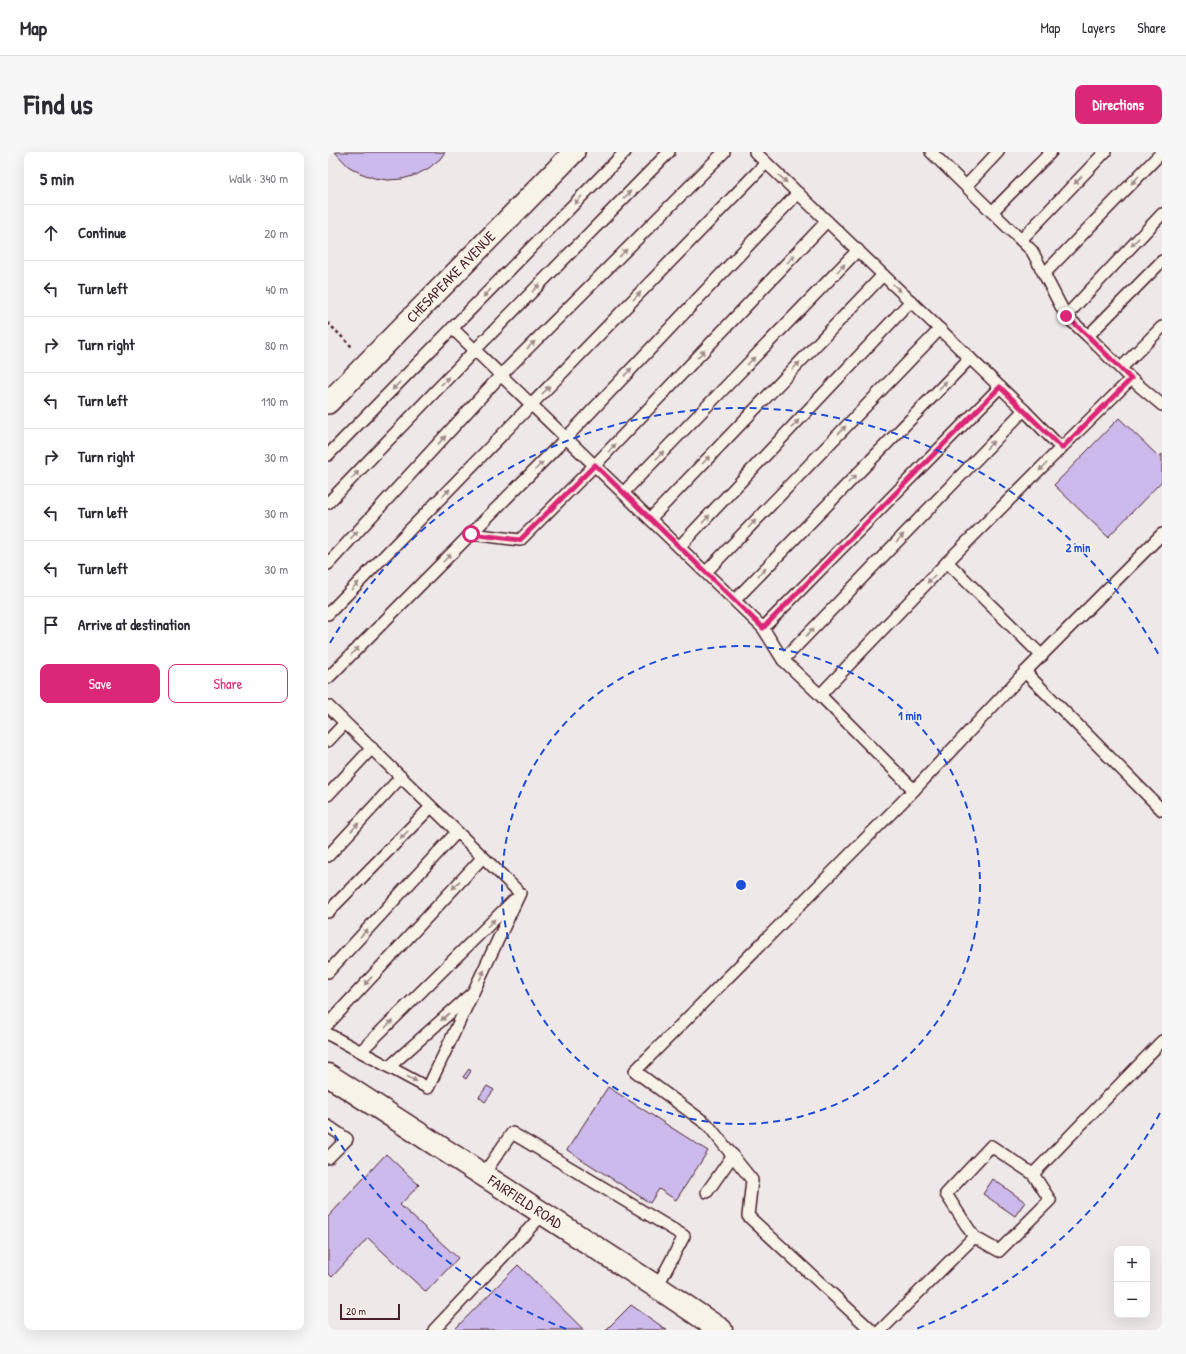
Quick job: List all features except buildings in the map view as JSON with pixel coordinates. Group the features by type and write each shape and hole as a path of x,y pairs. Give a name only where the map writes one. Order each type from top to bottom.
{"street":[{"name":"CHESAPEAKE AVENUE","path":"328,403 574,152"},
{"name":"FAIRFIELD ROAD","path":"328,1075 657,1287 721,1330"}],"lane":[{"path":"328,456 625,152"},
{"path":"328,503 669,152"},
{"path":"328,564 501,375 724,152"},
{"path":"755,152 1062,448"},
{"path":"966,186 998,152"},
{"path":"992,212 1051,152"},
{"path":"1021,240 1105,152"},
{"path":"1044,274 1162,152"},
{"path":"937,154 966,186 1032,251 1066,316 1131,379 1162,405"},
{"path":"328,614 766,163"},
{"path":"328,678 566,438 798,193"},
{"path":"1066,316 1162,214"},
{"path":"471,534 520,540 595,465 827,221"},
{"path":"623,493 858,250"},
{"path":"1088,336 1162,261"},
{"path":"650,519 884,275"},
{"path":"680,547 911,302"},
{"path":"1121,368 1162,327"},
{"path":"452,328 735,600 763,628 783,660 820,695 914,790"},
{"path":"706,572 940,329"},
{"path":"735,600 970,358"},
{"path":"820,695 947,562 1131,379"},
{"path":"763,628 1000,387"},
{"path":"783,660 1024,410"},
{"path":"871,1330 748,1216 752,1180 708,1125 635,1071 914,790 1025,672 1162,534"},
{"path":"947,562 1042,656"},
{"path":"1025,672 1162,810"},
{"path":"328,706 520,894"},
{"path":"328,741 345,723"},
{"path":"328,795 372,748"},
{"path":"328,856 401,777"},
{"path":"328,912 432,807"},
{"path":"328,972 457,832"},
{"path":"328,1024 483,857"},
{"path":"328,1034 428,1088 520,894"},
{"path":"361,1051 520,894"},
{"path":"389,1067 474,991"},
{"path":"1033,1174 1162,1041"},
{"path":"328,1126 347,1139 328,1158"},
{"path":"483,1175 512,1133 684,1236 657,1287"},
{"path":"991,1146 1033,1174 1050,1200 999,1251 974,1237 946,1194 991,1146"},
{"path":"707,1192 732,1155"},
{"path":"434,1330 543,1214"},
{"path":"881,1330 974,1237"}],"path":[{"path":"328,323 368,362"}],"route":[{"path":"471,534 520,540 595,465 763,628 1000,387 1062,448 1131,379 1066,316"}]}
